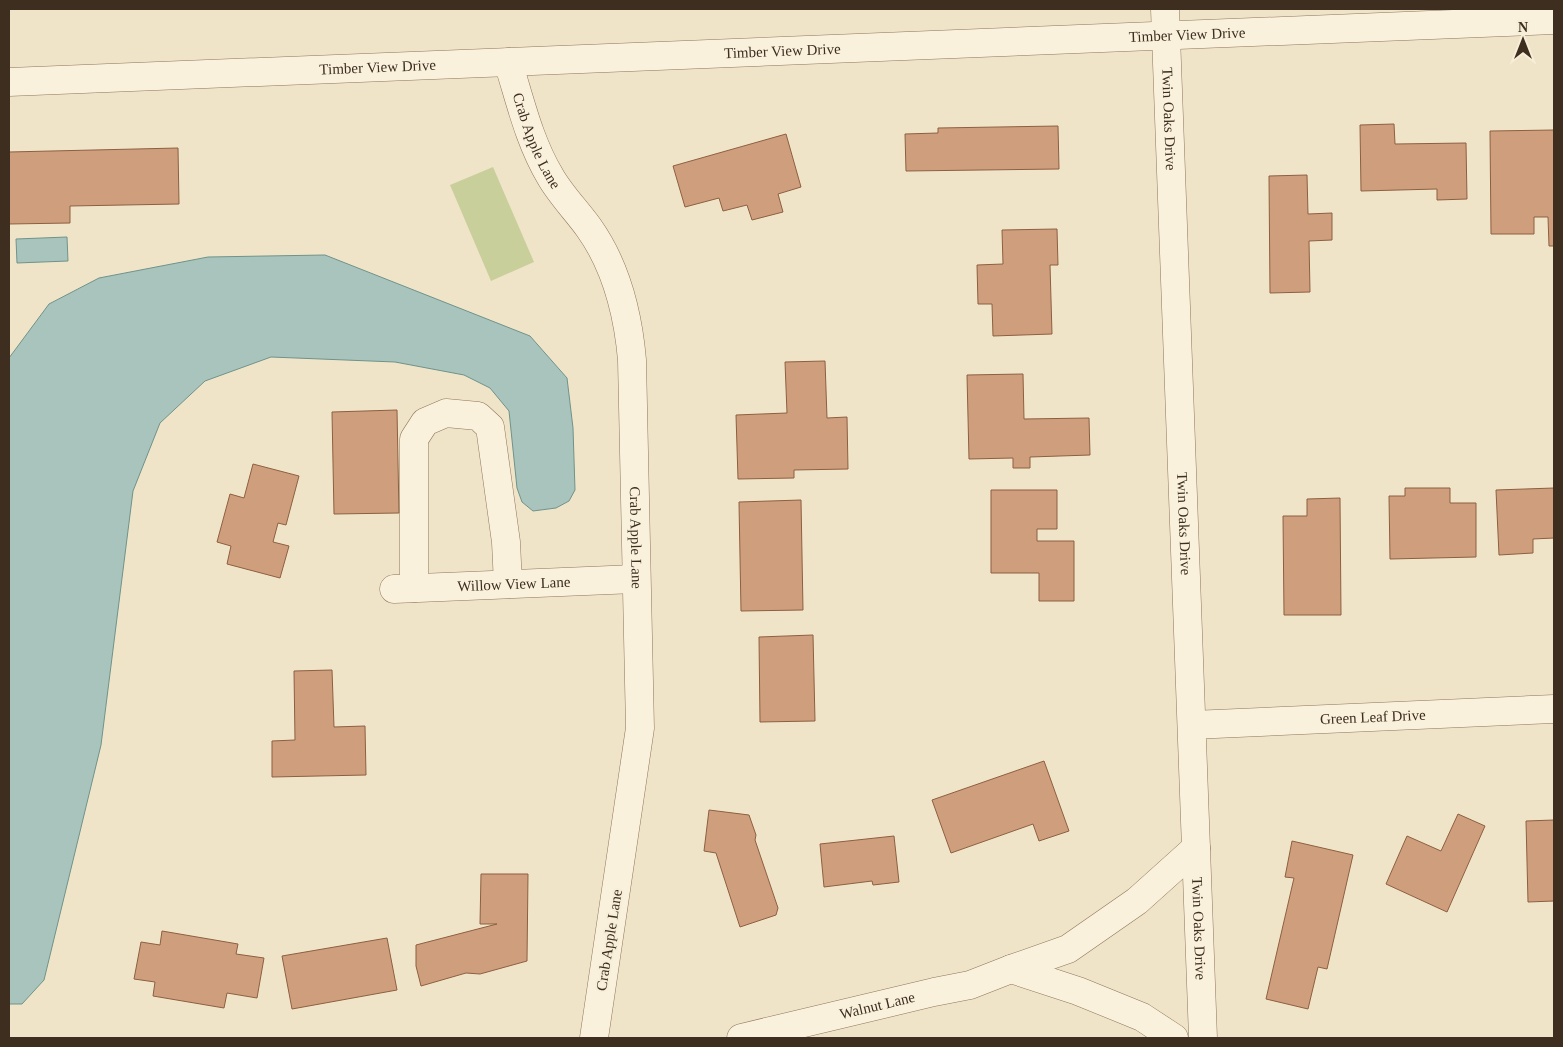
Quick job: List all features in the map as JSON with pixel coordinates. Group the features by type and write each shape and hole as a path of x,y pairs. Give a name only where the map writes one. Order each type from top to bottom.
{"street":[{"name":"Timber View Drive","path":"9,82 508,62 1166,22 1554,20"},
{"name":"Twin Oaks Drive","path":"1166,22 1203,1038"},
{"name":"Crab Apple Lane","path":"508,62 534,144 550,177 589,229 600,247 622,302 632,360 635,579 640,728 594,1038"},
{"name":"Willow View Lane","path":"508,584 506,542 490,427 478,416 446,412 424,422 414,439 404,589 635,579"},
{"name":"Green Leaf Drive","path":"1192,725 1554,708"},
{"name":"Walnut Lane","path":"741,1038 970,985 1068,949 1137,901 1196,848"},
{"path":"1011,969 1078,991 1142,1017 1174,1038"}],"green space":[{"path":"493,167 534,262 491,281 450,185"}],"water":[{"path":"67,237 68,261 17,263 16,239"},
{"path":"325,255 530,336 567,378 573,428 575,490 569,501 556,508 533,511 522,502 517,488 509,411 490,388 464,375 395,362 271,357 205,381 160,423 133,491 101,745 44,980 22,1004 9,1004 9,358 49,304 99,278 208,257"}],"building":[{"path":"1394,124 1395,144 1466,143 1467,199 1437,200 1437,189 1361,191 1360,125"},
{"path":"1058,126 1059,169 906,171 905,134 938,133 938,128"},
{"path":"1554,130 1554,246 1549,246 1548,217 1534,217 1534,234 1491,234 1490,131"},
{"path":"786,134 801,187 778,194 783,212 752,220 747,205 723,211 719,198 685,207 673,166"},
{"path":"178,148 179,204 70,206 70,223 9,224 9,152"},
{"path":"1307,175 1308,214 1332,213 1332,240 1309,241 1310,292 1270,293 1269,176"},
{"path":"1057,229 1058,265 1050,265 1052,334 993,336 992,304 978,304 977,265 1003,264 1002,230"},
{"path":"825,361 827,418 847,417 848,469 794,470 794,478 738,479 736,415 787,413 785,362"},
{"path":"1023,374 1024,419 1089,418 1090,455 1030,457 1030,468 1013,468 1013,458 969,459 967,375"},
{"path":"397,410 399,513 334,514 332,412"},
{"path":"253,464 299,476 286,525 278,523 273,542 289,546 280,578 227,564 231,546 217,542 230,494 244,498"},
{"path":"1405,488 1450,488 1450,503 1476,503 1476,557 1390,559 1389,496 1405,496"},
{"path":"1554,488 1554,538 1533,539 1533,553 1499,555 1496,490"},
{"path":"991,490 1057,490 1057,529 1037,529 1037,541 1074,541 1074,601 1039,601 1039,573 991,573"},
{"path":"1340,498 1341,615 1284,615 1283,516 1307,516 1307,499"},
{"path":"801,500 803,610 741,611 739,502"},
{"path":"813,635 815,721 760,722 759,637"},
{"path":"332,670 334,727 365,726 366,775 272,777 272,741 295,740 294,671"},
{"path":"1044,761 1069,831 1039,841 1033,824 951,853 932,800"},
{"path":"709,810 749,815 756,835 755,840 778,908 776,915 740,927 716,853 704,851"},
{"path":"1458,814 1485,826 1447,912 1386,884 1407,836 1441,851"},
{"path":"1554,820 1554,901 1528,902 1526,821"},
{"path":"894,836 899,882 873,885 872,881 824,887 820,844"},
{"path":"1292,841 1353,855 1327,969 1318,967 1308,1009 1266,999 1294,878 1285,877"},
{"path":"481,874 528,874 527,961 480,974 466,973 421,986 416,966 416,945 497,924 480,924"},
{"path":"162,931 238,944 236,954 264,958 257,998 227,993 224,1008 153,996 155,982 134,979 141,942 160,945"},
{"path":"387,938 397,990 292,1009 282,956"}]}
